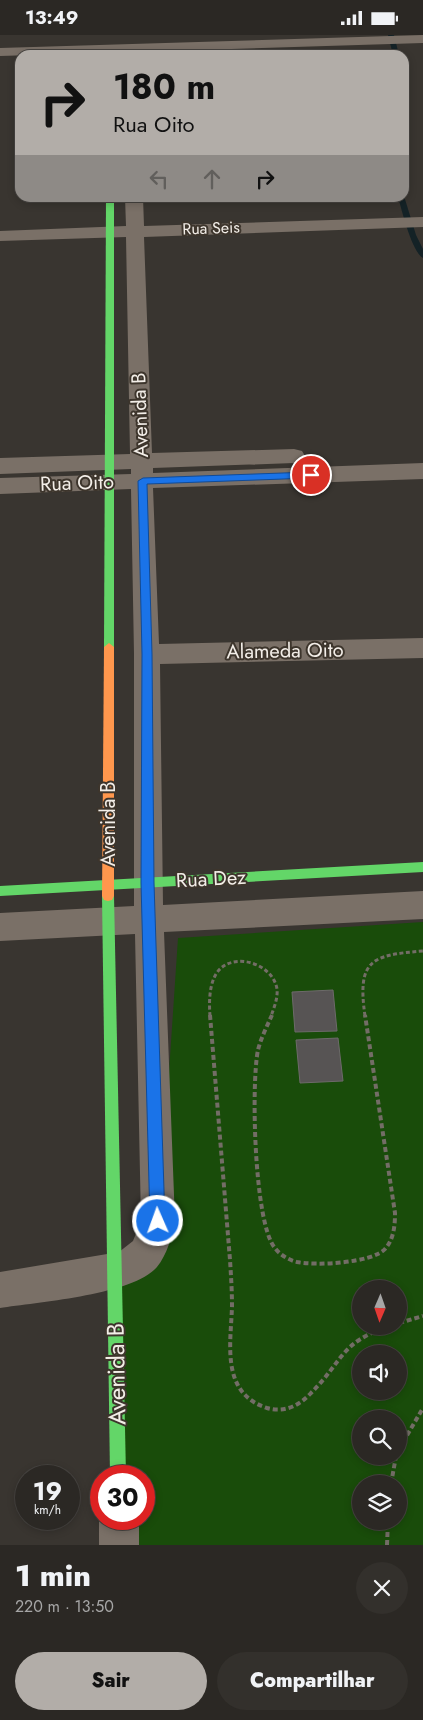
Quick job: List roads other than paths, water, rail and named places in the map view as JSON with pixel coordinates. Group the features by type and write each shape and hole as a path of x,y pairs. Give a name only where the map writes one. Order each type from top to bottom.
{"street":[{"path":"296,50 390,44 423,39"},
{"path":"38,50 115,46 390,44 423,48"},
{"path":"0,52 15,51"},
{"path":"0,62 15,61"},
{"name":"Avenida B","path":"113,202 124,220 142,471 147,654 148,883 158,1221 154,1243 143,1256 130,1266 114,1271"},
{"name":"Rua Seis","path":"0,223 420,215"},
{"name":"Avenida B","path":"118,1465 108,885 110,472 124,220"},
{"name":"Rua Seis","path":"0,236 124,220"},
{"name":"Rua Oito","path":"142,471 423,453"},
{"name":"Rua Oito","path":"0,466 110,472 423,471"},
{"name":"Rua Oito","path":"0,486 110,472"},
{"name":"Alameda Oito","path":"147,654 423,648"},
{"name":"Rua Dez","path":"0,891 423,867"},
{"name":"Rua Dez","path":"0,927 423,905"},
{"path":"0,1290 114,1271"},
{"path":"118,1530 119,1545"}],"waterway":[{"path":"391,35 395,50"},
{"path":"403,202 413,235 423,256"}]}
